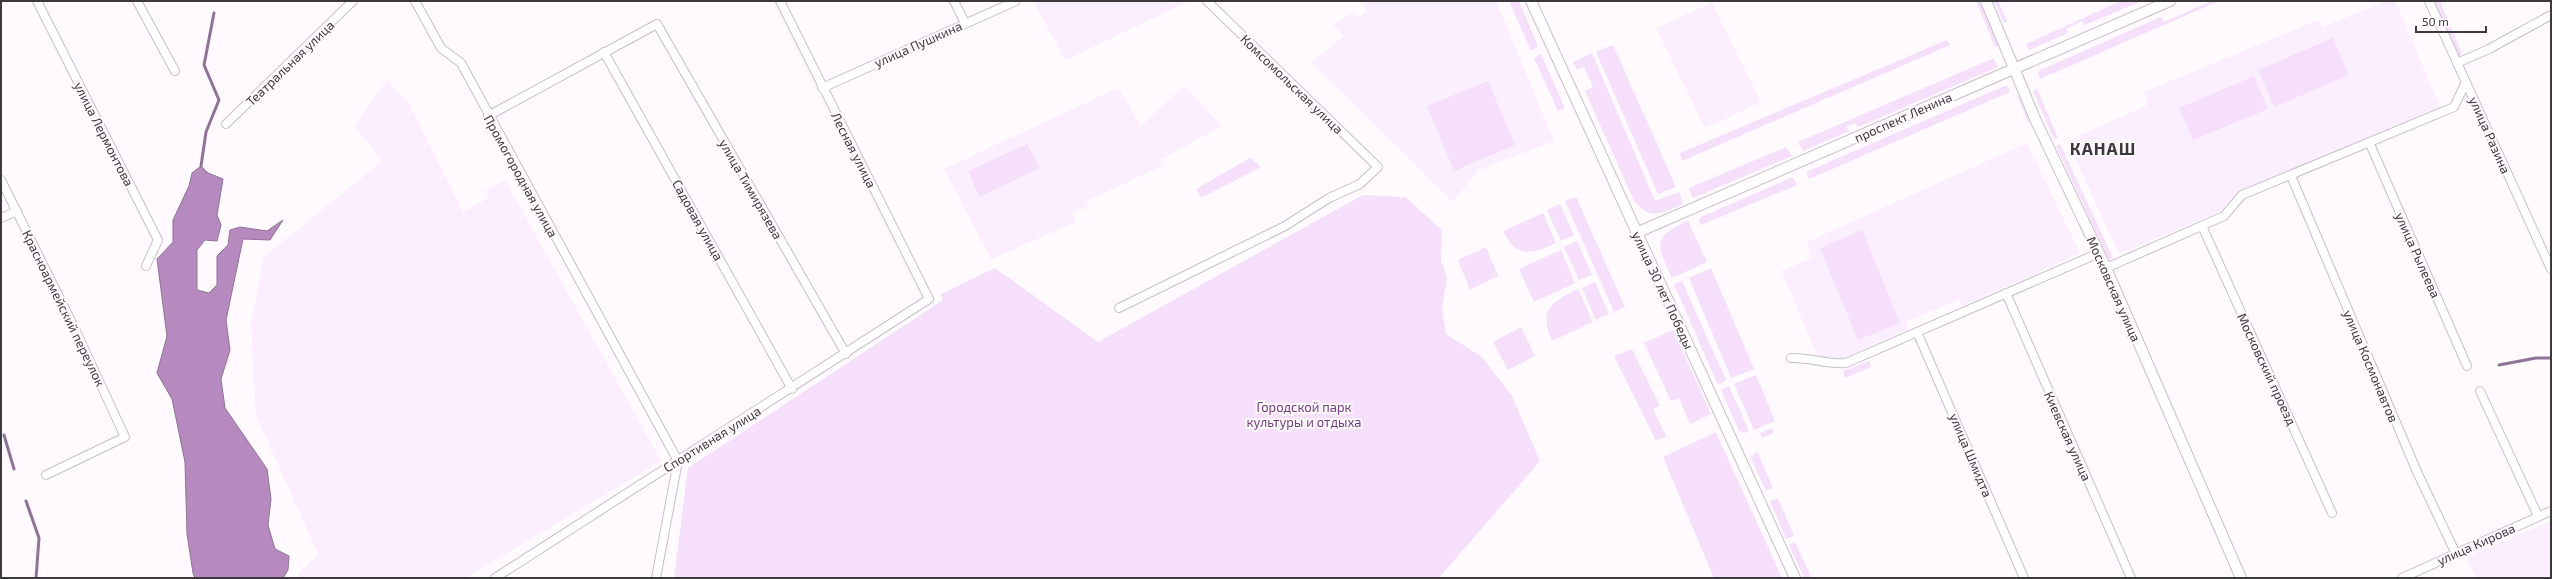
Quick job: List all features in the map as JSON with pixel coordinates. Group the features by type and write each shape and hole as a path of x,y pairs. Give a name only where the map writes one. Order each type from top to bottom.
{"street":[{"name":"улица Лермонтова","path":"37,1 158,240 146,266"},
{"path":"136,1 175,71"},
{"name":"Театральная улица","path":"226,124 353,1"},
{"name":"Промогородная улица","path":"414,1 441,48 461,63 488,116 678,461"},
{"name":"Лесная улица","path":"780,1 822,88 929,299"},
{"path":"954,1 965,23"},
{"name":"улица Пушкина","path":"822,88 1016,1"},
{"name":"Комсомольская улица","path":"1119,308 1285,226 1329,198 1360,184 1378,167 1207,1"},
{"name":"улица 30 лет Победы","path":"1531,1 1795,578"},
{"name":"Московская улица","path":"1986,1 2047,145 2106,268 2241,578"},
{"name":"проспект Ленина","path":"1636,233 2170,1"},
{"name":"улица Разина","path":"2429,1 2551,269"},
{"path":"2457,63 2489,49 2551,15"},
{"name":"улица Тимирязева","path":"604,52 657,24 846,354"},
{"path":"488,116 604,52"},
{"name":"Садовая улица","path":"604,52 792,389"},
{"path":"2106,268 2224,216 2242,196 2370,144 2454,107 2466,82"},
{"name":"улица Рылеева","path":"2370,144 2467,366"},
{"name":"улица Космонавтов","path":"2291,176 2418,474 2456,554"},
{"name":"Красноармейский переулок","path":"1,180 74,327 125,437 46,475"},
{"path":"1,218 17,211"},
{"name":"Московский проезд","path":"2202,226 2332,514"},
{"path":"1791,358 1807,358 1830,363 1846,363 2099,253"},
{"name":"Киевская улица","path":"2006,293 2131,578"},
{"name":"Спортивная улица","path":"495,578 792,389 929,299"},
{"name":"улица Шмидта","path":"1917,332 2024,578"},
{"path":"2480,392 2538,516"},
{"path":"656,578 678,461"},
{"name":"улица Кирова","path":"2402,578 2551,511"}],"shaded area":[{"path":"1038,1 1189,1 1066,60 1034,3"},
{"path":"1361,1 1496,1 1554,141 1478,170 1453,202 1311,62 1344,36 1333,24 1355,12 1358,17 1367,12"},
{"path":"2386,1 2395,1 2442,111 2239,193 2218,212 2119,254 2067,141 2148,105 2144,92 2318,20 2323,27"},
{"path":"1712,3 1761,102 1705,128 1656,28"},
{"path":"387,80 409,104 463,212 490,197 486,190 505,180 661,461 465,578 299,578 298,575 318,554 256,415 251,323 264,257 382,161 355,126"},
{"path":"1184,86 1222,126 1160,160 1162,166 1087,201 1088,206 1073,213 1076,222 991,259 944,169 1118,88 1141,126"},
{"path":"2027,143 2080,253 1962,306 1959,299 1906,322 1908,329 1823,368 1781,271 1812,258 1807,242"},
{"path":"201,166 208,173 223,179 217,215 221,225 217,241 205,240 197,250 197,290 209,293 217,285 217,256 228,245 230,230 240,227 267,231 283,220 270,240 243,239 226,320 230,350 221,379 225,408 267,469 271,499 268,525 275,549 289,556 288,570 283,578 195,578 193,573 187,534 185,462 172,399 157,373 167,336 157,259 173,242 173,220 189,186 192,173"},
{"path":"2551,521 2551,578 2476,578 2466,557"}],"green space":[{"path":"1509,1 1519,1 1538,46 1531,51"},
{"path":"1976,1 1983,1 2001,44 1995,47"},
{"path":"1994,1 1998,1 2007,21 2004,23"},
{"path":"2121,1 2142,1 2085,25 2082,21 2066,29 2068,33 2029,50 2026,44"},
{"path":"2211,1 2219,1 2040,79 2038,71 2161,17 2164,22"},
{"path":"2440,1 2462,54 2459,56 2435,2"},
{"path":"2333,38 2349,75 2274,107 2258,70"},
{"path":"1947,40 1950,45 1682,161 1680,153"},
{"path":"1613,45 1676,187 1658,194 1596,52"},
{"path":"1592,53 1655,201 1679,192 1683,204 1663,212 1651,213 1640,207 1634,201 1585,91 1593,87 1584,67 1577,70 1573,62"},
{"path":"1541,54 1565,108 1558,111 1534,58"},
{"path":"1994,58 1998,67 1858,127 1855,123 1846,127 1849,131 1803,151 1798,142"},
{"path":"2254,76 2268,109 2193,140 2179,108"},
{"path":"1488,81 1515,145 1454,171 1427,106"},
{"path":"2007,85 2010,92 1809,179 1806,172"},
{"path":"2037,89 2058,138 2054,139 2033,91"},
{"path":"2022,95 2032,121 2028,122 2018,97"},
{"path":"1027,144 1040,168 979,197 968,171"},
{"path":"2060,144 2113,258 2109,260 2056,146"},
{"path":"1786,147 1792,156 1693,198 1689,188"},
{"path":"1250,158 1261,167 1201,198 1196,189"},
{"path":"1793,177 1797,185 1701,225 1699,221 1701,217"},
{"name":"Городской парк культуры и отдыха","path":"1363,195 1405,197 1442,230 1441,261 1447,277 1442,309 1446,334 1482,357 1512,396 1540,461 1439,578 674,578 688,468 943,300 941,294 995,268 1098,342"},
{"path":"1576,197 1625,307 1614,312 1565,201"},
{"path":"1560,204 1574,235 1561,241 1547,210"},
{"path":"1543,213 1556,243 1539,250 1525,252 1513,246 1503,231"},
{"path":"1688,221 1707,262 1672,278 1663,257 1660,243 1668,232"},
{"path":"1862,230 1900,323 1858,340 1820,248"},
{"path":"1577,241 1592,275 1579,280 1564,247"},
{"path":"1486,247 1498,276 1470,290 1458,260"},
{"path":"1561,250 1575,283 1534,302 1519,269"},
{"path":"1711,268 1754,369 1731,378 1689,278"},
{"path":"1682,281 1726,380 1718,385 1674,284"},
{"path":"1595,282 1609,314 1596,320 1582,288"},
{"path":"1578,289 1593,322 1552,341 1548,331 1547,322 1547,315 1550,309 1560,298"},
{"path":"1521,327 1535,356 1508,370 1493,342"},
{"path":"1673,330 1711,414 1690,424 1679,398 1671,401 1644,343"},
{"path":"1632,349 1660,406 1653,409 1666,436 1656,441 1614,356"},
{"path":"1869,361 1871,367 1845,378 1843,371"},
{"path":"1756,375 1775,421 1754,430 1734,384"},
{"path":"1729,386 1749,431 1745,433 1739,431 1721,390"},
{"path":"1772,428 1774,433 1762,438 1760,433"},
{"path":"1716,432 1782,578 1714,578 1663,457"},
{"path":"1757,451 1773,488 1766,491 1751,458"},
{"path":"1778,498 1794,536 1786,539 1770,501"},
{"path":"1795,542 1812,578 1804,578 1789,545"}],"waterway":[{"path":"201,166 206,132 219,100 204,65 214,13"},
{"path":"2499,365 2536,358 2551,358"},
{"path":"4,435 14,469"},
{"path":"26,501 39,538 36,578"}],"district":[{"name":"КАНАШ","path":"2103,149"}]}
